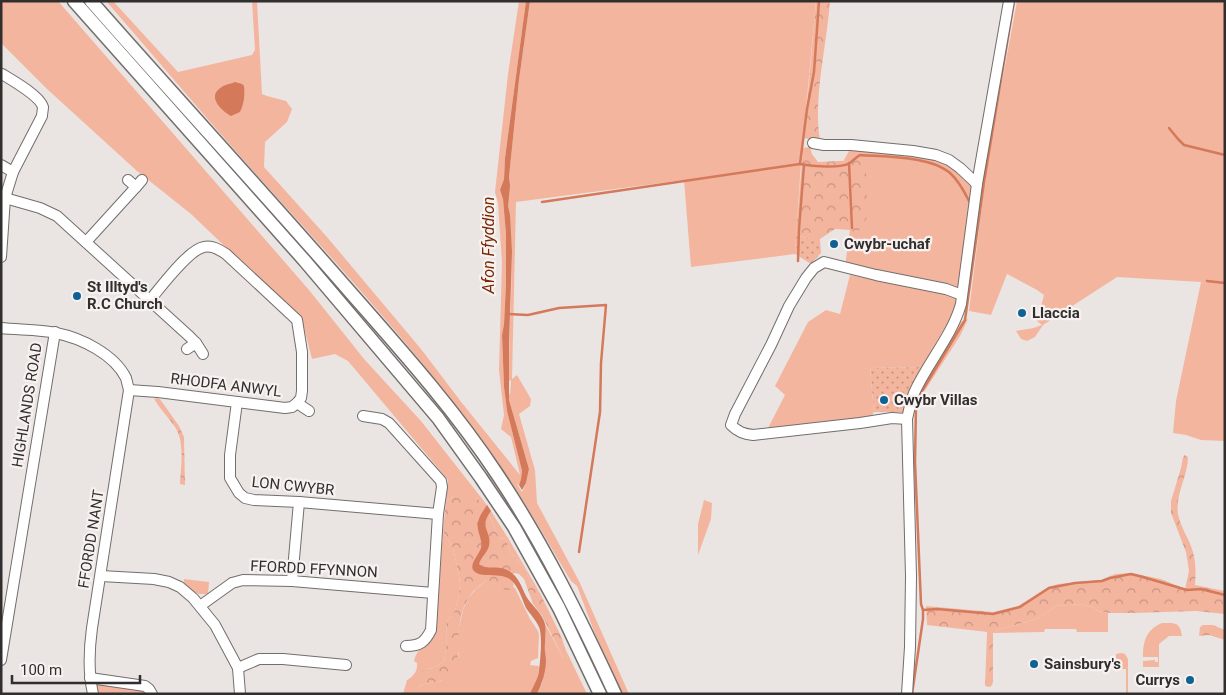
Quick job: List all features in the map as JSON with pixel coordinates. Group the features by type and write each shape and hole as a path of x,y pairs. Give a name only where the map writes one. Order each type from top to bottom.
{"main road":[{"path":"74,1 304,260 438,418 514,527 559,608 600,694"},
{"path":"91,1 298,231 451,411 496,473 536,537 585,630 615,694"}],"street":[{"path":"908,694 911,576 907,419 914,393 958,314 977,184 1009,1"},
{"path":"1,257 4,198 13,172 42,116 43,108 40,101 2,74"},
{"path":"813,143 905,150 936,155 949,160 977,184"},
{"path":"1,165 13,172"},
{"path":"86,242 135,182"},
{"path":"4,198 49,211 57,216 189,336 192,346 202,354"},
{"name":"RHODFA ANWYL","path":"129,390 285,408 292,407 301,398 302,352 296,320 226,254 217,248 204,246 191,253 150,300"},
{"path":"907,419 892,418 753,435 736,430 731,425 771,345 788,306 814,268 824,262 946,289 962,295"},
{"path":"1,328 55,332 99,350 121,372 126,379 129,390"},
{"name":"HIGHLANDS ROAD","path":"1,660 55,332"},
{"name":"FFORDD NANT","path":"93,694 89,654 92,628 129,390"},
{"name":"LON CWYBR","path":"237,402 230,455 230,478 233,485 245,498 438,514"},
{"path":"297,403 309,411"},
{"path":"369,415 389,423 441,481 442,498 438,514 431,630 428,637 411,649"},
{"path":"292,581 299,502"},
{"path":"101,576 154,579 169,582 180,587 193,598 216,625 238,668 240,694"},
{"name":"FFORDD FFYNNON","path":"200,606 232,583 243,580 292,581 433,593"},
{"path":"238,668 259,659 283,658 346,665"},
{"path":"326,663 335,667 335,674"},
{"path":"90,678 145,686 152,694"}],"green space":[{"path":"1,1 58,1 309,290 364,359 421,421 487,505 476,498 454,496 446,501 448,480 348,361 335,354 312,359 302,320 191,214 137,171 47,89 1,43"},
{"path":"106,1 113,1 178,72 252,55 255,50 252,1 257,1 262,94 286,101 292,109 287,122 265,142 264,167 327,237 421,349 520,475 511,437 501,429 504,415 499,370 502,262 498,203 495,192 508,74 519,1 526,1 505,158 504,179 500,190 503,199 506,234 506,284 502,335 504,387 507,411 522,471 519,485 517,484 522,492 529,469 509,400 511,380 509,381 512,272 508,204 519,80 530,1 816,1 801,163 795,254 691,267 684,180 516,202 512,379 517,375 531,399 530,406 519,414 535,470 537,503 579,581 629,694 622,694 595,634 577,586 571,581 510,481 451,400 388,322 236,152"},
{"path":"816,1 830,1 819,89 818,123 820,140 804,138"},
{"path":"1017,1 1225,1 1225,441 1201,440 1173,433 1176,401 1201,282 1117,277 1043,325 1035,337 1027,341 1021,339 1016,331 1042,325 1037,321 1044,295 1007,274 991,315 969,311 987,164"},
{"path":"810,147 812,154 818,162 859,160 865,165 867,217 857,233 850,230 835,229 820,239 810,239 796,235 803,148"},
{"path":"850,149 942,159 973,183 959,288 845,266 850,230 844,160"},
{"path":"796,235 810,239 820,239 821,253 811,264 795,254"},
{"path":"850,275 957,297 954,312 925,367 870,368 874,412 871,417 767,430 785,395 775,386 808,322 826,310 840,314"},
{"path":"968,319 960,336 922,395 920,392 953,334 961,322"},
{"path":"925,367 906,412 874,412 870,368"},
{"path":"154,399 160,399 179,426 184,437 185,485 180,484 182,455 178,433"},
{"path":"1185,455 1188,457 1178,499 1178,514 1194,556 1195,585 1225,591 1225,614 1196,611 1108,613 1081,604 1056,606 1038,618 1000,629 993,633 993,682 990,687 985,686 987,632 927,625 926,606 993,612 1018,606 1048,587 1058,584 1101,580 1115,574 1131,573 1161,579 1185,589 1189,571 1186,552 1171,513 1171,501"},
{"path":"465,493 476,498 489,508 490,517 499,538 506,539 514,557 526,570 530,582 540,593 562,638 568,659 564,659 542,616 533,604 524,579 515,573 512,580 514,585 510,590 501,589 487,580 472,593 461,617 459,650 454,669 442,680 424,684 417,688 410,683 416,675 444,662 447,634 446,622 455,610 460,584 453,548 443,531 446,501 454,496"},
{"path":"704,500 712,503 711,519 698,555 698,524"},
{"path":"489,508 540,593 530,582 526,570 514,557 506,539 499,538 490,517"},
{"path":"443,531 453,548 459,576 459,595 455,610 446,622 447,634 444,662 433,668 426,669 417,688 424,684 441,681 459,657 459,627 463,610 469,597 487,580 497,580 507,582 515,588 538,631 538,658 531,661 530,665 539,666 538,677 530,694 403,694 407,680 417,669 417,663 414,661 416,654 430,640 436,630"},
{"path":"184,579 209,582 208,594 199,594 183,586"},
{"path":"1081,604 1108,613 1108,632 1045,629 1044,632 993,633 1000,629 1038,618 1056,606"},
{"path":"1162,623 1178,625 1182,636 1169,636 1159,644 1159,667 1143,667 1143,661 1155,660 1155,662 1158,662 1158,657 1143,657 1143,651 1146,637 1152,629"},
{"path":"545,624 564,659 568,659 564,646 587,694 537,694 542,683 546,660 544,646"},
{"path":"1203,625 1213,625 1225,630 1225,640 1209,635 1199,636 1200,627"},
{"path":"1116,654 1125,654 1128,659 1128,694 1126,694 1126,669 1116,669"},
{"path":"99,683 142,689 148,694 97,694"}],"shaded area":[{"path":"526,1 530,1 519,80 509,177 508,206 512,252 509,400 529,469 526,483 522,490 519,485 522,471 507,411 504,387 502,335 506,284 506,234 503,199 500,190 504,179 505,158"},
{"path":"235,82 244,86 244,99 240,112 231,116 220,108 215,96 221,88"},
{"path":"487,505 491,511 485,526 489,536 489,546 479,564 485,567 505,569 512,573 545,624 546,664 541,686 537,694 530,694 540,666 541,637 538,624 526,608 512,581 503,576 479,574 472,567 481,548 478,522 480,515"}],"waterway":[{"path":"800,164 814,72 819,1"},
{"path":"1014,1 984,182 965,320 922,391 916,405 915,462 921,604 923,610 937,609 993,614 1020,607 1049,588 1075,583 1102,581 1131,574 1187,590 1201,589 1225,595"},
{"path":"1169,128 1184,145 1225,155"},
{"path":"542,202 800,164 840,166 850,163 860,155 908,158 943,168 957,180 970,203"},
{"path":"849,163 852,228"},
{"path":"798,261 804,165"},
{"path":"1207,281 1225,283"},
{"path":"507,314 528,315 559,308 606,305 601,363 600,412 579,552"},
{"path":"912,694 923,610"}],"place":[{"name":"Cwybr-uchaf","path":"834,244"},
{"name":"St Illtyd's R.C Church","path":"77,296"},
{"name":"Llaccia","path":"1022,313"},
{"name":"Cwybr Villas","path":"884,400"},
{"name":"Sainsbury's","path":"1034,664"},
{"name":"Currys","path":"1190,680"}],"water label":[{"name":"Afon Ffyddion","path":"488,245"}]}
